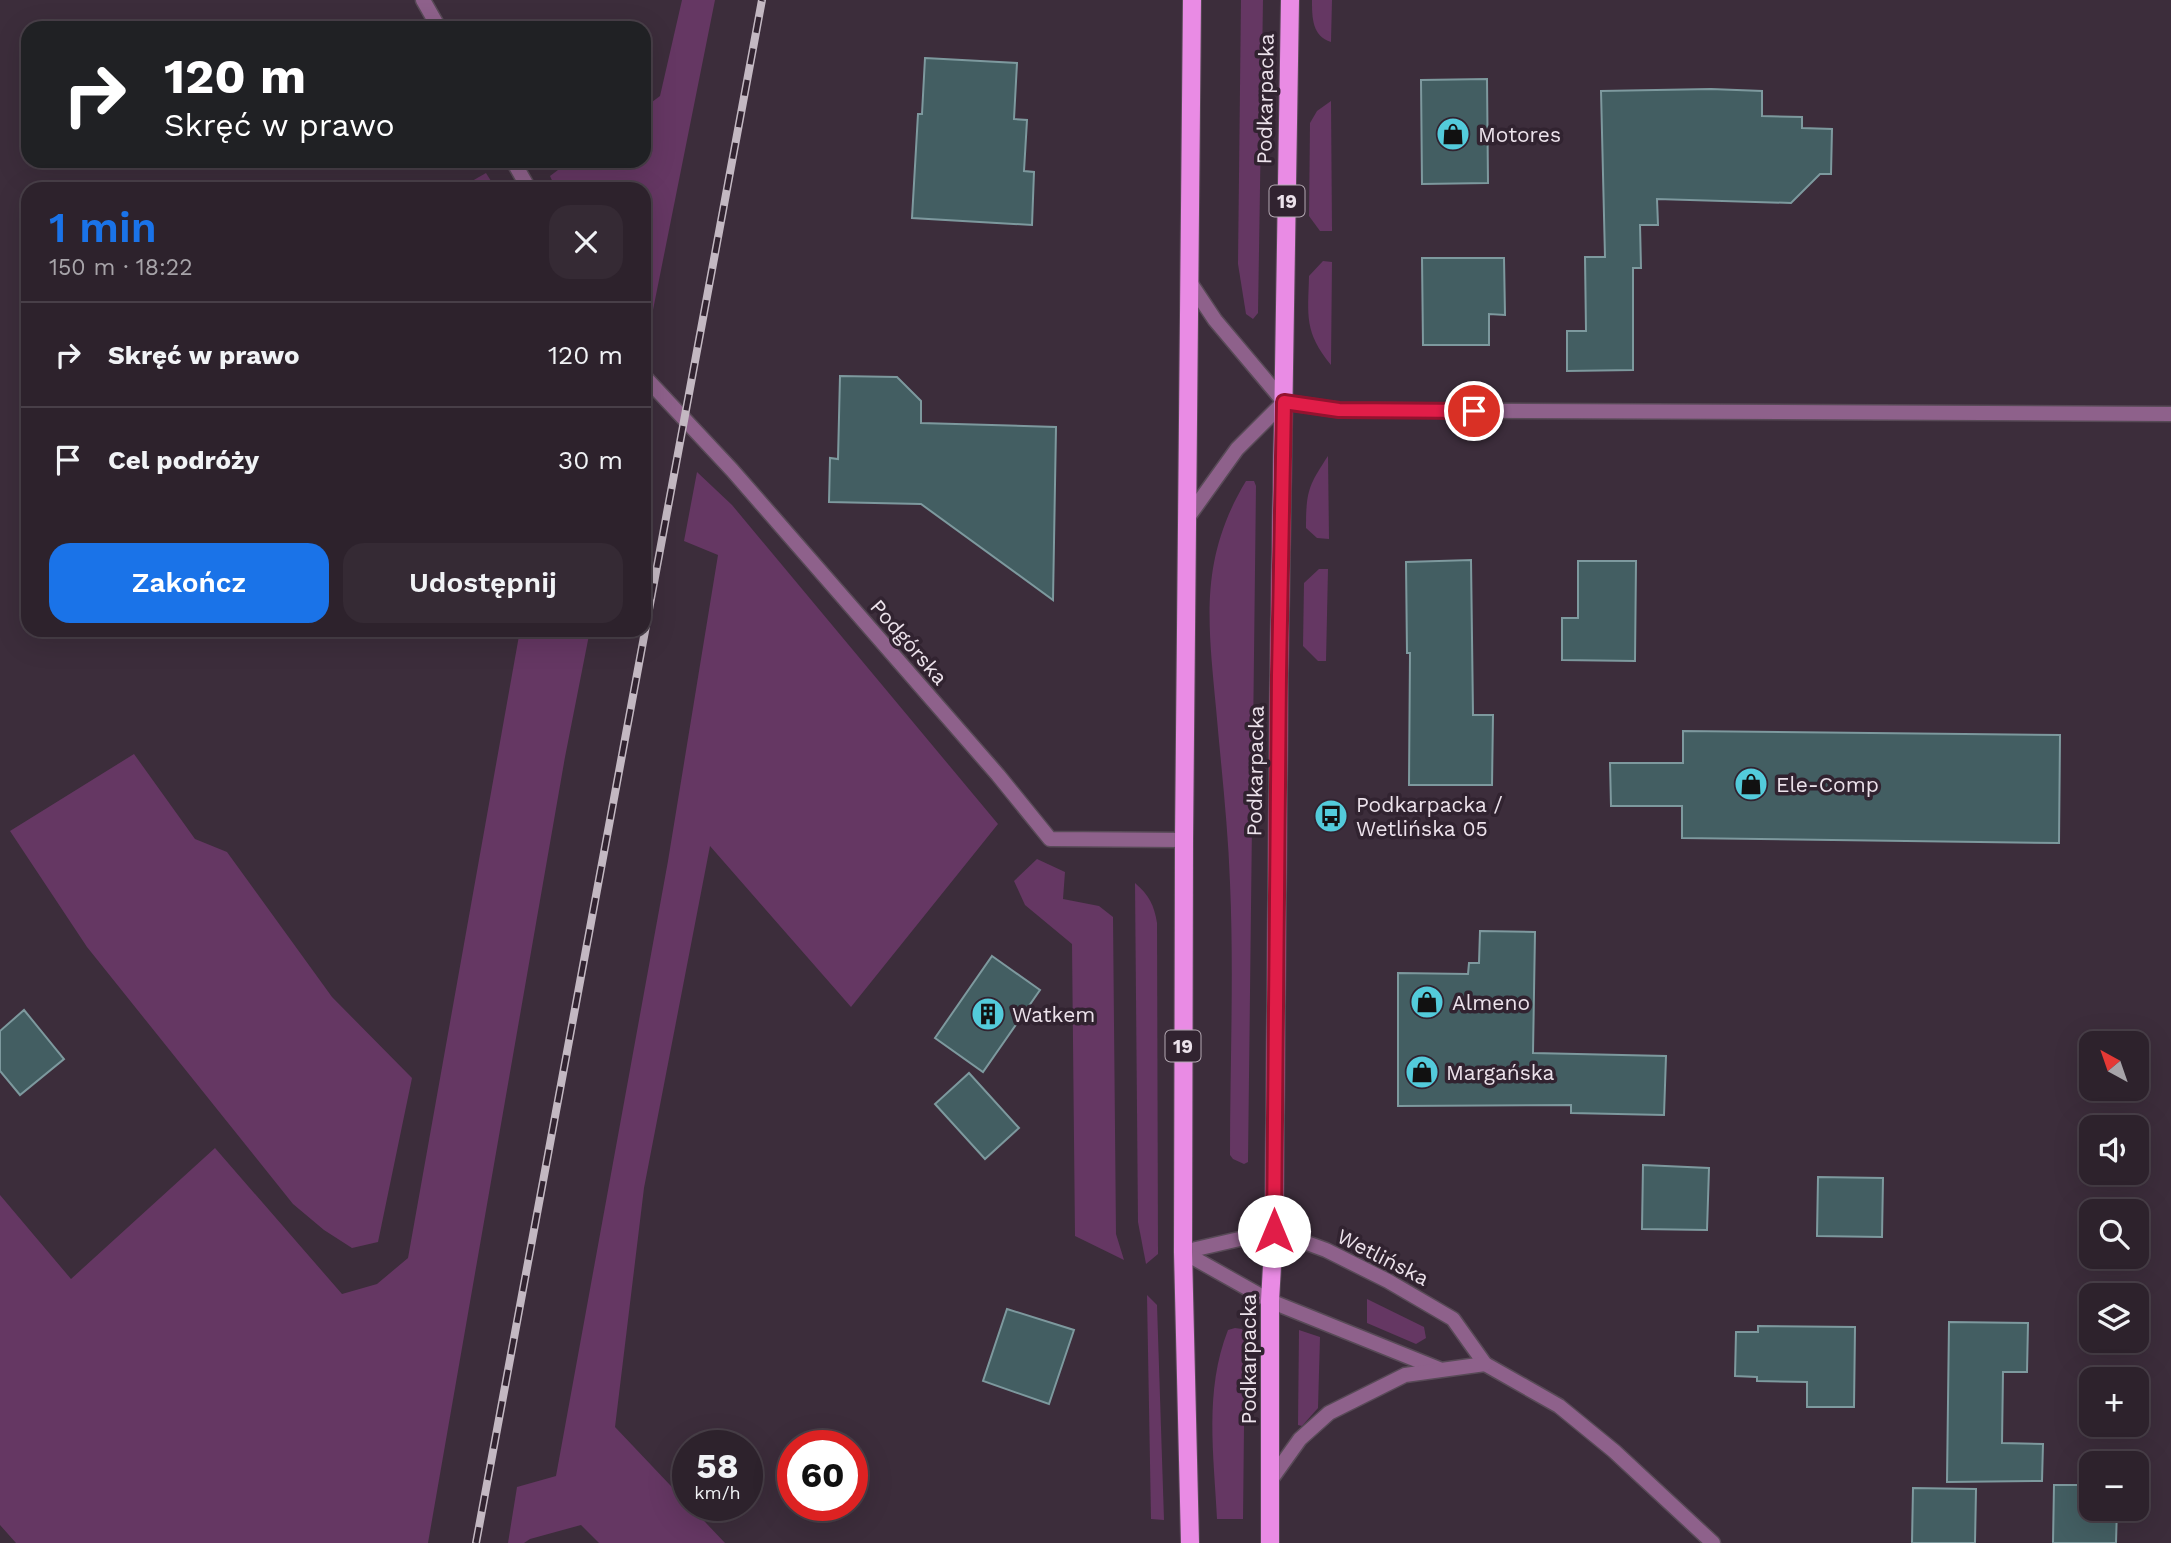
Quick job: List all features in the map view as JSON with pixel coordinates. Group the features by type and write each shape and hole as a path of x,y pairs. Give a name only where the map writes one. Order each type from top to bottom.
{"main road":[{"name":"19","path":"1190,1543 1183,1252 1186,520 1192,0"},
{"name":"Podkarpacka","path":"1269,1543 1270,1301 1274,1231 1290,0"}],"street":[{"path":"423,0 435,21"},
{"path":"1188,279 1215,320 1284,402 1339,410 2171,414"},
{"name":"Podgórska","path":"651,384 741,480 998,775 1050,839 1184,840"},
{"path":"1186,520 1237,449 1284,402"},
{"path":"1183,1252 1274,1231"},
{"name":"Wetlińska","path":"1274,1231 1326,1250 1388,1281 1453,1319 1485,1364 1559,1406 1615,1451 1713,1543"},
{"path":"1183,1252 1270,1301 1438,1369"},
{"path":"1270,1481 1300,1439 1329,1413 1405,1375 1485,1364"}],"shaded area":[{"path":"682,0 715,0 651,320 651,182 553,182 550,176 561,168 651,168 651,103 660,96"},
{"path":"1241,0 1263,0 1258,313 1253,319 1246,314 1238,264"},
{"path":"1312,0 1332,0 1331,42 1317,31 1313,20"},
{"path":"1331,101 1332,231 1320,231 1309,216 1310,123 1317,111"},
{"path":"486,173 492,182 470,182"},
{"path":"1323,261 1332,262 1331,365 1316,343 1308,313 1309,276"},
{"path":"1328,456 1329,539 1317,538 1306,528 1310,490"},
{"path":"697,472 732,505 998,824 851,1007 710,846 644,1188 615,1427 672,1487 672,1521 704,1521 725,1543 599,1543 581,1525 524,1543 508,1543 517,1487 556,1476 668,861 718,555 684,541"},
{"path":"1246,481 1254,481 1256,486 1248,1162 1244,1164 1230,1155 1230,883 1213,677 1210,591 1220,537"},
{"path":"1319,569 1328,569 1326,661 1318,661 1303,646 1304,583"},
{"path":"519,637 589,637 565,757 428,1543 16,1543 0,1525 0,1195 71,1279 215,1148 342,1294 377,1284 408,1258"},
{"path":"134,754 195,839 227,852 332,997 412,1078 378,1242 352,1248 324,1230 293,1204 87,947 10,831"},
{"path":"1037,859 1065,872 1063,899 1099,906 1113,917 1116,1234 1124,1260 1075,1236 1072,944 1025,905 1014,881"},
{"path":"1135,883 1150,901 1157,923 1158,1254 1146,1264 1138,1222"},
{"path":"1147,1295 1157,1305 1164,1520 1151,1519"},
{"path":"1367,1299 1424,1327 1426,1338 1416,1344 1367,1323"},
{"path":"1242,1329 1245,1336 1243,1519 1217,1519 1213,1400 1228,1330"},
{"path":"1299,1330 1320,1337 1318,1408 1302,1426 1298,1425"}],"building":[{"path":"925,58 1017,63 1014,119 1027,120 1024,171 1034,172 1032,225 912,218 918,114 922,114"},
{"path":"1487,79 1488,183 1422,184 1421,80"},
{"path":"1601,91 1762,91 1762,116 1802,117 1802,128 1832,129 1831,174 1820,174 1791,203 1657,199 1658,225 1640,225 1641,268 1633,268 1633,370 1567,371 1567,331 1586,331 1585,257 1605,257"},
{"path":"1422,258 1504,258 1505,315 1489,314 1489,345 1423,345"},
{"path":"840,376 897,377 921,401 921,423 1056,427 1053,600 921,504 829,502 830,458 838,459"},
{"path":"1471,560 1473,715 1493,715 1492,785 1409,785 1410,653 1407,653 1406,562"},
{"path":"1578,561 1636,561 1635,661 1562,660 1562,618 1578,618"},
{"path":"1683,731 2060,735 2059,843 1682,838 1682,806 1611,806 1610,763 1683,763"},
{"path":"1480,931 1535,932 1533,1053 1666,1056 1664,1115 1571,1113 1571,1105 1398,1106 1398,973 1468,974 1469,963 1479,963"},
{"name":"Watkem","path":"992,956 1040,990 983,1072 935,1038"},
{"path":"24,1010 64,1059 20,1095 0,1071 0,1031"},
{"path":"969,1073 1019,1128 985,1159 935,1104"},
{"path":"1643,1165 1709,1168 1707,1230 1642,1229"},
{"path":"1818,1177 1883,1178 1882,1237 1817,1236"},
{"path":"1007,1309 1074,1330 1049,1404 983,1381"},
{"path":"1949,1322 2028,1323 2027,1372 2003,1372 2002,1443 2043,1444 2042,1481 1947,1482"},
{"path":"1758,1326 1855,1327 1854,1407 1807,1407 1807,1382 1757,1381 1757,1377 1735,1376 1736,1332 1758,1332"},
{"path":"2054,1485 2079,1485 2079,1521 2117,1521 2116,1543 2053,1543"},
{"path":"1913,1488 1976,1489 1975,1543 1912,1543"}],"railway":[{"path":"651,599 762,0"},
{"path":"476,1543 644,637"}],"place":[{"name":"Motores","path":"1453,134"},
{"name":"Ele-Comp","path":"1751,784"},
{"name":"Podkarpacka / Wetlińska 05","path":"1331,816"},
{"name":"Almeno","path":"1427,1002"},
{"name":"Watkem","path":"988,1014"},
{"name":"Margańska","path":"1422,1072"}],"route":[{"path":"1274,1231 1284,402 1339,410 1474,411"}]}
